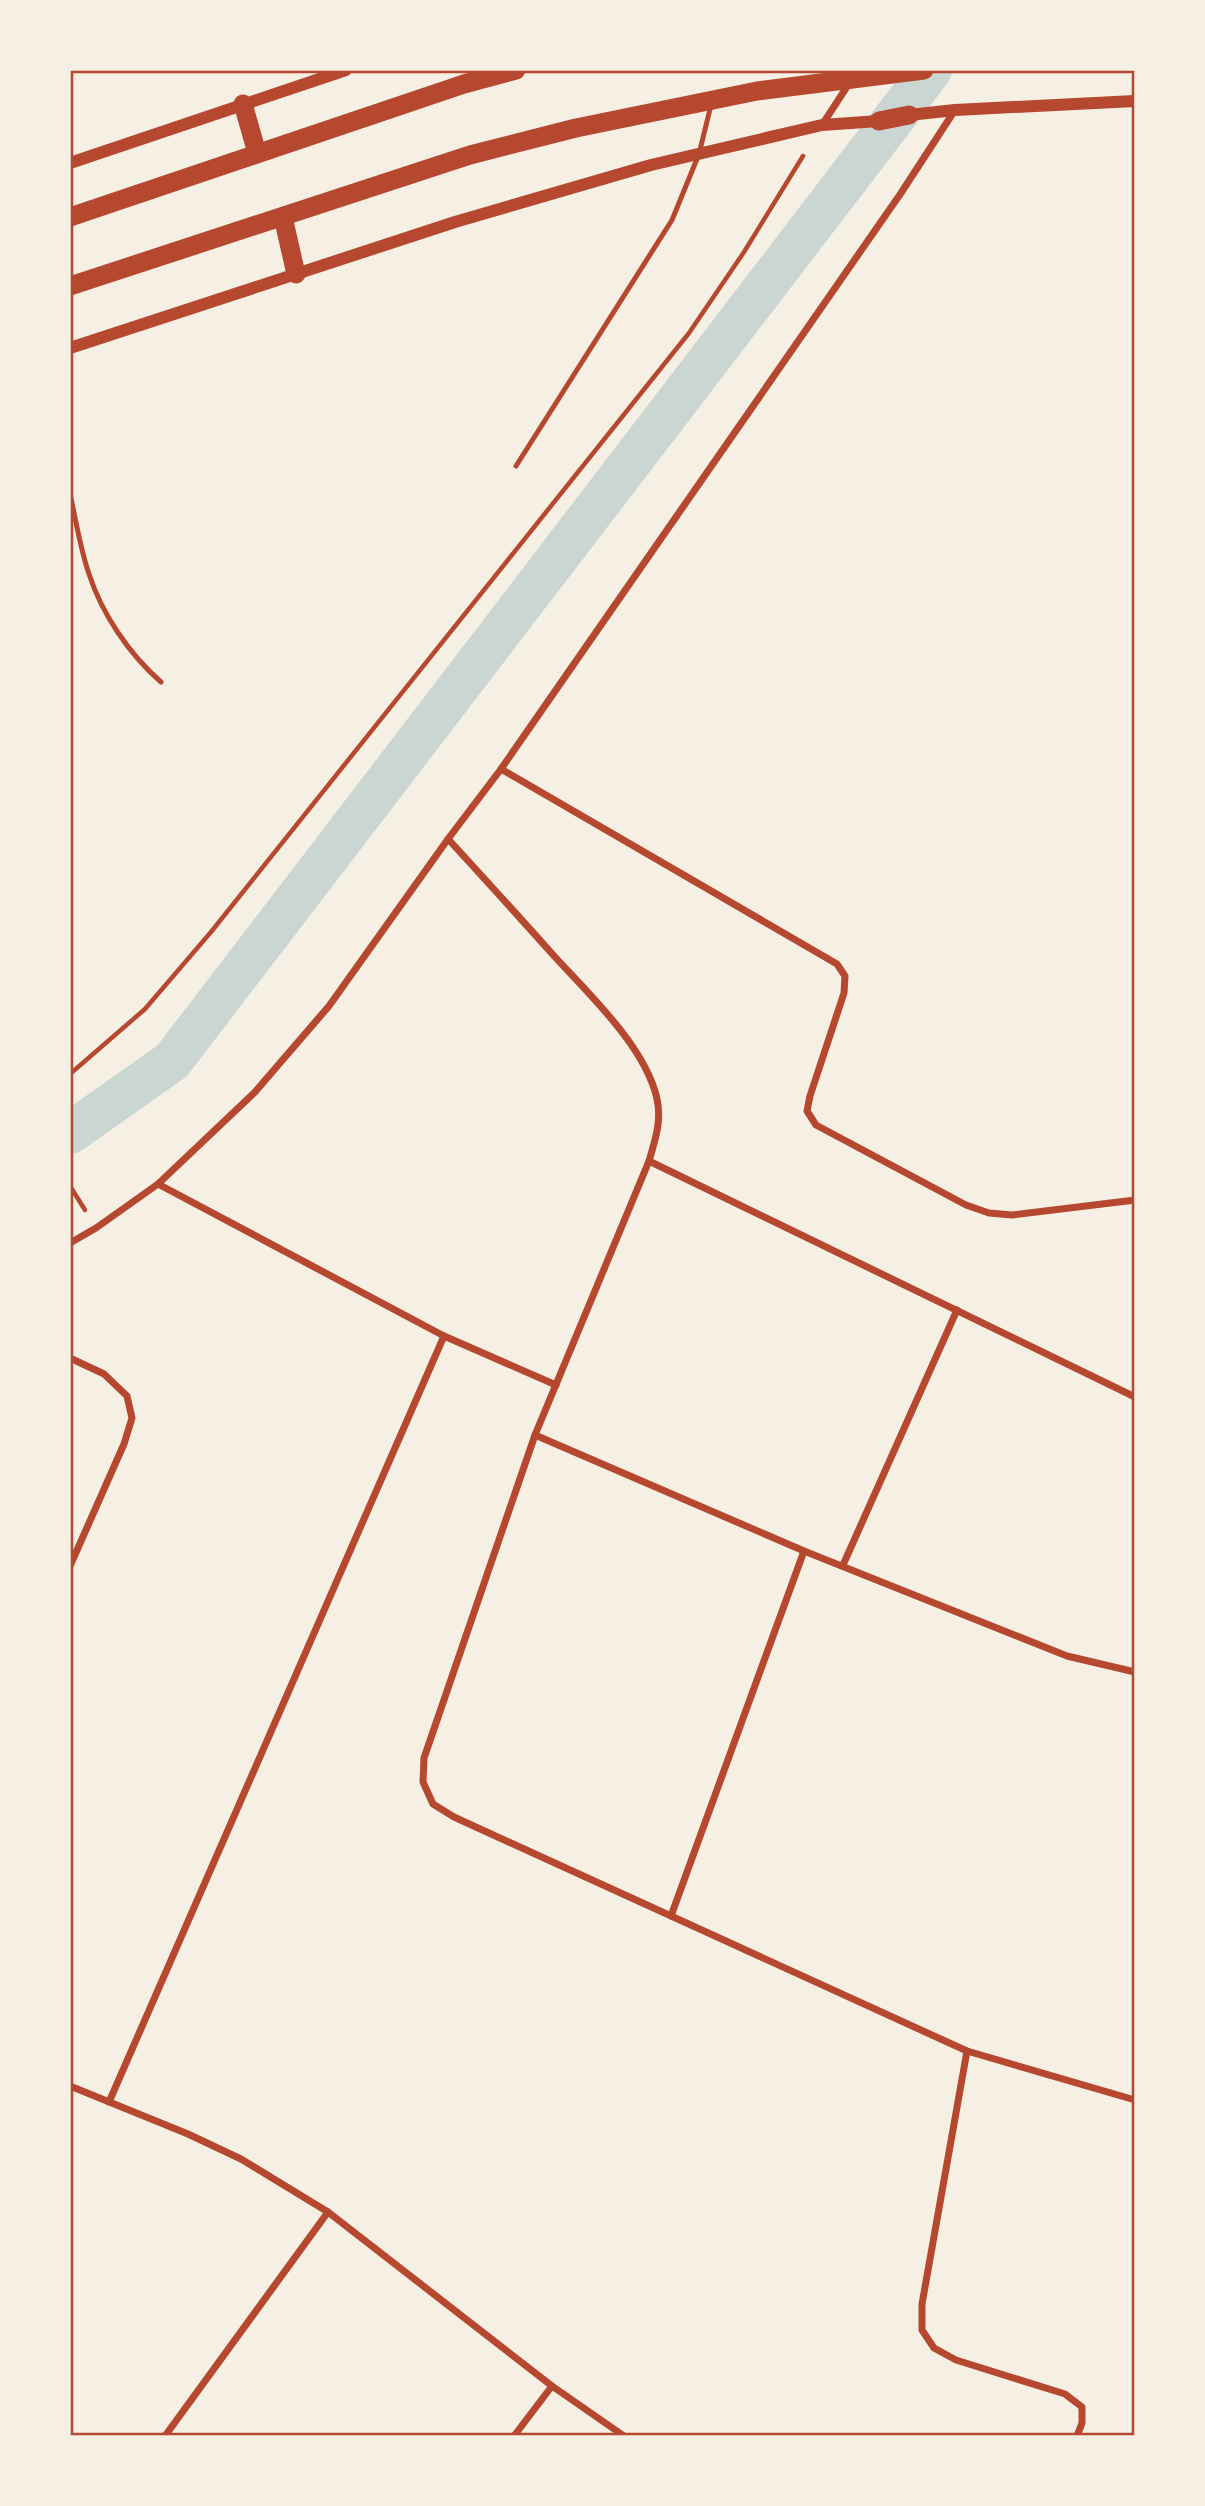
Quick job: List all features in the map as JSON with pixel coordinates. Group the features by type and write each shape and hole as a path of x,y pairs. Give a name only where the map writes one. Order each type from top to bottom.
{"highway":[{"path":"70,218 464,84 516,70"},
{"path":"70,286 470,155 576,128 757,91 854,75 918,71"},
{"path":"243,104 257,153"},
{"path":"879,121 909,115"},
{"path":"283,217 296,274"}],"street":[{"path":"70,163 346,70"},
{"path":"822,125 854,75"},
{"path":"909,115 955,110 1135,101"},
{"path":"70,1243 158,1184 255,1093 329,1006 501,768 901,193 955,110"},
{"path":"70,348 296,274 651,164 822,125 879,121"},
{"path":"501,768 837,964 845,976 844,993 807,1111 816,1125 966,1205 989,1213 1012,1215 1135,1200"},
{"path":"448,839 607,1014 641,1060 651,1077 658,1100 659,1125 649,1161 535,1435 424,1758 423,1782 433,1804 454,1817 967,2050 1135,2100"},
{"path":"649,1161 1135,1397"},
{"path":"158,1184 444,1336 556,1385"},
{"path":"843,1565 957,1310"},
{"path":"109,2102 444,1336"},
{"path":"70,1358 104,1374 127,1396 132,1418 124,1444 70,1566"},
{"path":"535,1435 804,1551 1067,1656 1135,1672"},
{"path":"671,1916 804,1551"},
{"path":"967,2050 922,2304 922,2330 934,2348 956,2360 1065,2394 1082,2407 1082,2423 1077,2436"},
{"path":"70,2086 241,2159 328,2212 552,2386 624,2436"},
{"path":"165,2436 328,2212"},
{"path":"514,2436 552,2386"}],"lane":[{"path":"516,466 672,220 699,154 712,99"},
{"path":"70,494 89,573 98,596 127,645 160,682"}],"path":[{"path":"70,1074 145,1009 211,932 689,333 744,252 822,125"}],"waterway":[{"path":"70,1133 172,1061 931,70"}]}
